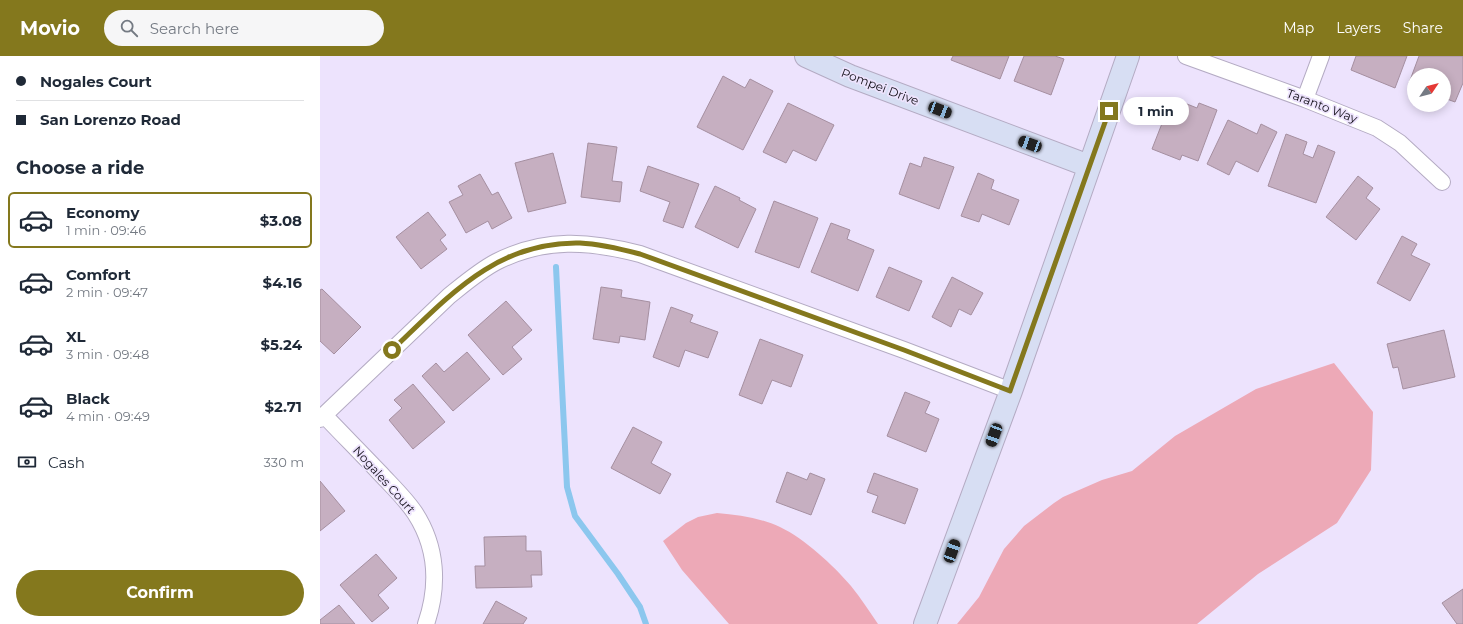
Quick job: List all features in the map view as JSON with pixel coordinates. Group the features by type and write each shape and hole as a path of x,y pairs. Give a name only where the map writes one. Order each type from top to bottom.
{"street":[{"name":"Pompei Drive","path":"806,56 850,76 1089,166"},
{"path":"925,624 1010,391 1128,56"},
{"name":"Taranto Way","path":"1186,56 1305,99 1365,123 1389,135 1442,182"},
{"path":"1305,99 1321,56"},
{"name":"Nogales Court","path":"426,624 431,608 434,570 428,538 422,525 402,496 322,417 448,296 496,262 516,254 551,245 580,243 598,245 640,254 904,350 1010,391"}],"shaded area":[{"path":"1334,363 1373,412 1371,470 1337,523 1258,574 1197,624 957,624 979,597 1004,549 1024,526 1054,503 1063,497 1102,480 1132,471 1175,436 1256,389"},
{"path":"717,513 765,521 780,527 799,538 827,561 844,578 878,624 729,624 682,570 663,541 686,523 698,517"}],"building":[{"path":"953,56 1009,56 1000,79 951,60"},
{"path":"1024,56 1055,56 1064,59 1051,95 1014,81"},
{"path":"1356,56 1407,56 1395,88 1351,70"},
{"path":"1419,56 1463,56 1463,83 1455,102 1451,101 1451,68 1415,68"},
{"path":"723,76 745,88 750,79 773,91 743,150 697,127"},
{"path":"1172,98 1197,108 1199,103 1217,110 1198,161 1182,155 1180,160 1152,149"},
{"path":"788,103 834,125 816,161 793,150 786,163 763,152"},
{"path":"1228,120 1257,134 1261,124 1277,132 1258,172 1236,161 1229,175 1207,164"},
{"path":"1286,134 1307,142 1303,154 1313,158 1318,145 1335,152 1316,203 1268,186"},
{"path":"588,143 617,147 612,181 622,182 620,202 581,197"},
{"path":"553,153 566,203 528,212 515,163"},
{"path":"924,157 954,167 939,209 899,194 910,163 921,167"},
{"path":"648,166 699,184 683,228 663,221 670,202 640,191"},
{"path":"978,173 994,180 991,189 1019,200 1009,225 982,214 979,222 961,216"},
{"path":"480,174 492,195 498,192 512,218 492,229 488,221 466,233 449,202 463,195 458,186"},
{"path":"1358,176 1373,188 1366,198 1380,209 1356,240 1326,217"},
{"path":"715,186 740,198 739,200 756,209 738,248 695,227"},
{"path":"774,201 818,218 799,268 755,252"},
{"path":"428,212 446,235 440,240 447,249 421,269 396,237"},
{"path":"831,223 850,230 847,239 874,250 858,291 811,272"},
{"path":"1402,236 1417,244 1411,255 1430,264 1410,301 1377,283"},
{"path":"889,267 922,281 909,311 876,297"},
{"path":"952,277 983,293 971,315 959,309 951,327 932,317"},
{"path":"601,287 622,290 621,297 650,302 645,340 620,336 619,343 593,339"},
{"path":"322,289 361,327 334,354 320,341 320,290"},
{"path":"506,301 532,330 512,347 522,359 503,375 468,335"},
{"path":"671,307 693,315 690,322 718,332 708,358 685,350 679,367 653,357"},
{"path":"1444,330 1455,377 1403,389 1398,367 1393,368 1387,344"},
{"path":"760,339 803,355 791,387 772,380 762,404 739,395"},
{"path":"467,352 490,379 453,411 422,376 436,363 444,372"},
{"path":"413,384 445,422 413,449 389,420 402,408 394,400"},
{"path":"905,392 930,402 925,413 939,419 926,452 887,436"},
{"path":"633,427 662,442 651,463 671,474 660,494 611,468"},
{"path":"787,472 807,480 810,473 825,479 811,515 776,502"},
{"path":"874,473 918,489 905,524 872,512 878,496 867,492"},
{"path":"320,481 345,511 320,531"},
{"path":"526,536 526,551 541,551 542,575 531,575 532,587 476,588 475,566 485,566 484,537"},
{"path":"376,554 397,578 378,595 389,608 372,622 340,585"},
{"path":"1463,589 1463,624 1457,624 1442,603"},
{"path":"496,601 527,618 523,624 483,624"},
{"path":"339,605 355,624 320,624 320,620"}],"waterway":[{"path":"556,267 567,487 575,516 618,574 640,607 646,624"}],"route":[{"path":"392,350 448,296 496,262 536,248 558,244 580,243 620,249 640,254 904,350 1010,391 1109,111"}]}
